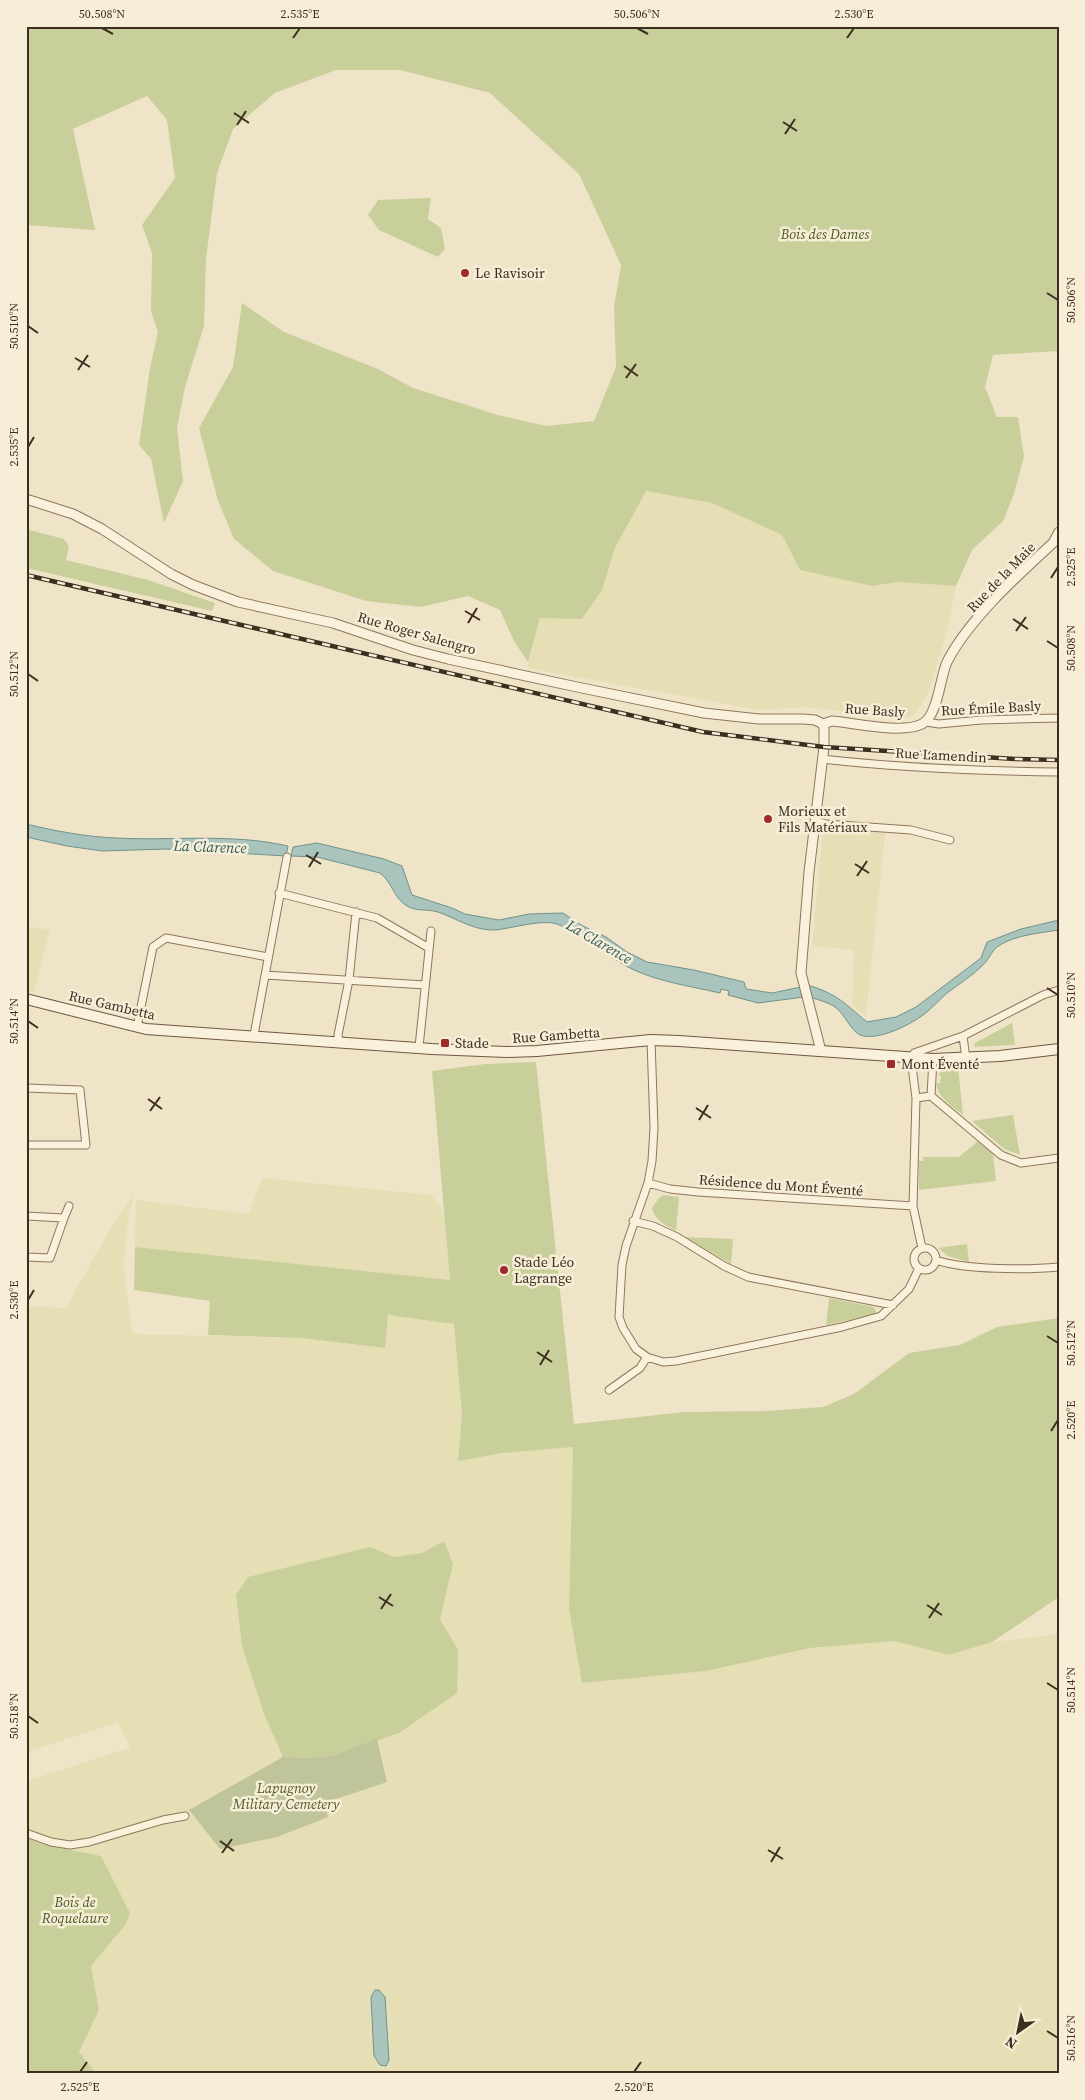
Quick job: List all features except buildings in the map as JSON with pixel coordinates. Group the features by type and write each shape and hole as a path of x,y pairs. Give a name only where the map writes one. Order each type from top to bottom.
{"main road":[{"name":"Rue Gambetta","path":"26,1000 137,1027 478,1051 530,1051 651,1040 933,1059 966,1059 1059,1049"}],"street":[{"name":"Rue Roger Salengro","path":"26,499 73,514 102,529 171,574 193,585 238,602 333,623 413,650 448,659 577,687 704,713 760,719 810,719 822,724"},
{"name":"Rue de la Maie","path":"926,722 934,708 944,670 956,648 993,600 1053,543 1059,532"},
{"name":"Rue Émile Basly","path":"926,722 939,724 981,720 1059,718"},
{"name":"Rue Basly","path":"822,724 832,722 913,727 926,722"},
{"path":"821,1052 801,973 809,872 822,760 824,734 822,724"},
{"name":"Rue Lamendin","path":"822,760 907,766 1059,772"},
{"path":"815,821 826,824 911,830 950,840"},
{"path":"254,1036 287,857"},
{"path":"279,893 377,918 429,948"},
{"path":"339,1042 338,1035 349,980 356,912"},
{"path":"419,1047 431,931"},
{"path":"137,1027 153,947 166,938 268,957"},
{"path":"265,974 425,985"},
{"path":"922,1248 913,1206 916,1098 911,1058 914,1053 963,1036 1043,995 1059,990"},
{"path":"963,1036 966,1059"},
{"path":"651,1040 654,1128 652,1161 648,1183 633,1221 622,1265 619,1317 630,1341 636,1348 647,1357 663,1362 702,1357 842,1327 881,1316 909,1289 919,1268"},
{"path":"931,1096 933,1059"},
{"path":"26,1088 80,1090 86,1145 26,1144"},
{"path":"916,1098 931,1096 1001,1155 1021,1163 1059,1158"},
{"name":"Résidence du Mont Éventé","path":"648,1183 670,1189 698,1192 913,1206"},
{"path":"26,1257 50,1258 69,1206"},
{"path":"26,1216 64,1218"},
{"path":"633,1221 653,1226 677,1237 724,1266 748,1278 894,1305"},
{"path":"922,1248 932,1250 936,1260 930,1269 919,1268 915,1263 914,1257 916,1252 922,1248"},
{"path":"936,1260 1000,1268 1059,1267"},
{"path":"609,1390 640,1368 647,1357"},
{"path":"26,1833 51,1842 70,1845 89,1842 164,1820 185,1816"}],"green space":[{"name":"Bois des Dames","path":"26,26 1059,26 1059,351 993,355 985,387 997,417 1018,417 1024,456 1014,494 1003,521 972,550 956,586 898,582 872,586 800,570 782,535 712,503 646,491 615,548 602,590 582,619 540,618 528,662 514,641 500,610 468,596 421,607 366,601 273,571 234,539 218,501 199,428 233,367 242,303 284,332 378,369 413,388 498,415 546,426 594,421 616,367 614,307 621,265 579,174 490,93 400,70 336,70 275,93 233,129 217,173 206,259 204,326 185,387 177,428 183,481 164,523 151,459 139,445 150,368 158,332 151,311 152,253 142,225 175,178 167,120 147,96 73,129 95,230 26,225"},
{"path":"431,198 428,219 441,228 445,249 438,257 379,230 368,215 378,200"},
{"path":"646,491 712,503 782,535 800,570 872,586 898,582 956,586 947,631 929,690 914,715 902,719 806,707 759,710 527,668 540,618 582,619 602,590 615,548"},
{"path":"26,529 64,539 69,546 66,560 148,580 215,603 212,611 26,568"},
{"path":"823,827 885,833 866,1016 852,1005 854,950 812,946"},
{"path":"26,926 50,930 34,992 26,991"},
{"path":"1012,1023 1015,1045 974,1047 975,1043"},
{"path":"536,1062 574,1424 685,1412 765,1411 823,1407 854,1394 909,1353 960,1345 997,1327 1059,1318 1059,1597 992,1642 949,1655 894,1641 810,1648 706,1671 582,1683 569,1609 573,1447 503,1453 458,1461 462,1415 454,1324 388,1315 385,1348 301,1338 208,1335 210,1301 134,1290 135,1247 450,1280 432,1071 485,1064"},
{"path":"958,1067 963,1115 943,1097 936,1083 940,1083 941,1076 938,1074 944,1069"},
{"path":"1013,1115 1020,1155 1004,1149 972,1121"},
{"path":"978,1141 993,1155 996,1181 919,1190 919,1161 923,1161 923,1157 959,1157"},
{"path":"262,1178 431,1195 444,1212 450,1280 135,1247 136,1200 249,1214"},
{"path":"134,1195 128,1220 124,1262 133,1334 301,1338 384,1348 388,1314 454,1324 462,1415 458,1461 503,1453 573,1447 569,1609 582,1683 706,1671 810,1648 894,1641 949,1655 992,1642 1059,1634 1059,2074 97,2074 79,2052 99,2010 91,1966 126,1924 101,1856 41,1844 26,1838 26,1781 130,1748 118,1722 26,1752 26,1306 66,1308 113,1224"},
{"path":"663,1195 679,1197 676,1231 661,1222 653,1212 652,1208"},
{"path":"685,1237 733,1239 731,1264"},
{"path":"967,1244 969,1262 948,1256 938,1248"},
{"path":"829,1298 874,1307 876,1312 873,1315 826,1325"},
{"path":"444,1541 453,1564 440,1619 458,1650 457,1693 399,1733 335,1755 311,1758 283,1757 264,1714 242,1646 236,1595 248,1577 370,1547 394,1557 422,1553"},
{"name":"Lapugnoy Military Cemetery","path":"377,1739 387,1782 324,1803 328,1817 277,1837 220,1849 189,1810 283,1757 311,1758 335,1755"},
{"name":"Bois de Roquelaure","path":"26,1838 41,1844 101,1856 130,1913 126,1924 91,1966 99,2010 79,2052 97,2074 26,2074"}],"water":[{"name":"La Clarence","path":"26,824 71,833 106,837 245,840 288,846 286,856 167,849 102,851 26,837"},
{"name":"La Clarence","path":"317,843 384,859 402,866 412,895 465,914 499,920 529,914 563,913 647,962 694,970 744,982 746,989 772,993 801,987 804,997 758,1003 728,995 729,991 721,989 720,993 653,977 622,964 577,933 557,924 536,923 488,930 473,927 438,912 411,908 400,900 380,873 317,857 291,856 293,847"},
{"path":"1059,920 1059,930 1036,933 1000,945 979,969 947,993 927,1012 905,1026 886,1034 876,1036 860,1035 853,1030 835,1007 811,997 808,985 834,996 867,1022 896,1017 916,1007 981,958 987,942 1021,929"},
{"path":"375,1990 379,1990 385,1997 389,2060 386,2066 380,2065 374,2056 371,1997"}],"railway":[{"path":"26,575 703,732 824,747 1059,760"}],"place":[{"name":"Le Ravisoir","path":"465,273"},
{"name":"Morieux et Fils Matériaux","path":"768,819"},
{"name":"Stade","path":"445,1043"},
{"name":"Mont Éventé","path":"891,1064"},
{"name":"Stade Léo Lagrange","path":"504,1270"}]}
